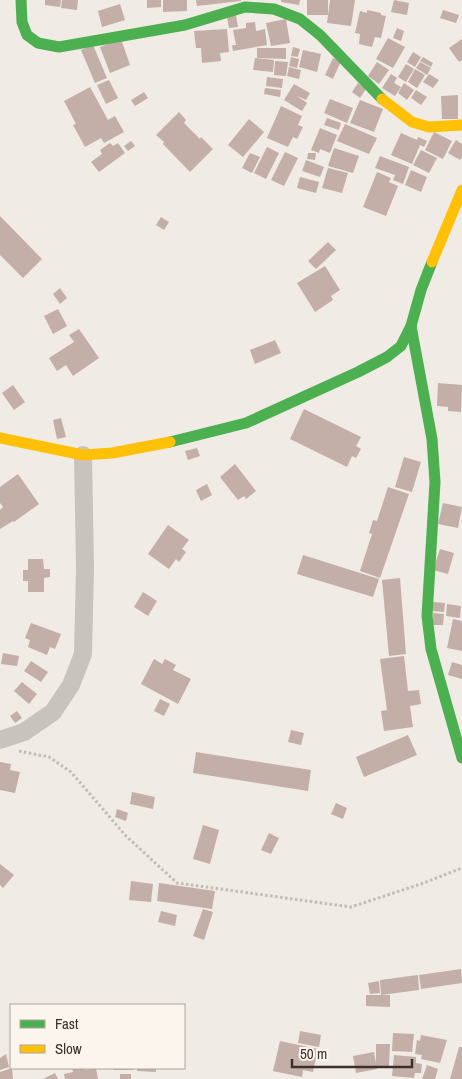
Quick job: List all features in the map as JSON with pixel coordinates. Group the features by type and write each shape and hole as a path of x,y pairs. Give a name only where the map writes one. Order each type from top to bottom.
{"street":[{"path":"21,0 25,34 32,41 60,47 185,25 245,7 274,9 300,18 320,35 387,104 412,122 429,127 462,125"},
{"path":"0,438 83,455 112,453 191,438 246,423 387,357 401,346 412,326 421,290 439,242 462,190"},
{"path":"412,326 429,419 435,482 427,616 431,649 455,709 462,758"},
{"path":"0,740 24,732 53,712 72,685 83,654 85,567 83,455"}],"path":[{"path":"16,750 49,758 71,772 126,836 177,883 351,907 421,884 462,868"}],"building":[{"path":"45,0 61,0 60,7 45,5"},
{"path":"62,0 78,0 77,10 61,8"},
{"path":"147,0 161,0 161,7 147,8"},
{"path":"163,0 187,0 187,11 163,12"},
{"path":"196,0 241,0 241,1 197,6"},
{"path":"281,0 300,0 299,5 281,2"},
{"path":"307,0 328,0 328,15 307,15"},
{"path":"330,0 355,0 351,26 327,23"},
{"path":"394,0 409,3 407,15 391,12"},
{"path":"120,4 125,20 102,27 98,11"},
{"path":"367,10 386,16 381,38 375,37 372,47 359,44 360,34 355,33 360,11 367,13"},
{"path":"443,10 459,15 456,23 440,18"},
{"path":"236,15 238,27 229,28 227,17"},
{"path":"286,19 290,43 271,46 266,23"},
{"path":"255,22 256,31 265,29 267,45 233,51 232,45 236,45 233,30 246,28 246,23"},
{"path":"397,28 404,31 401,41 393,38"},
{"path":"227,29 229,52 220,53 221,61 202,63 201,48 196,48 194,31"},
{"path":"388,38 405,47 393,68 376,59"},
{"path":"121,39 130,65 110,73 100,47"},
{"path":"462,39 462,60 459,62 449,48"},
{"path":"93,45 107,78 95,83 81,50"},
{"path":"293,47 300,49 298,57 291,56"},
{"path":"257,48 286,48 286,59 257,58"},
{"path":"303,50 321,54 317,72 299,67"},
{"path":"413,52 421,57 415,67 407,62"},
{"path":"291,57 299,59 297,68 289,66"},
{"path":"423,57 433,63 431,67 420,61"},
{"path":"255,58 274,60 273,72 253,70"},
{"path":"333,58 341,61 333,79 325,75"},
{"path":"275,61 288,62 286,76 274,75"},
{"path":"377,62 389,70 379,84 368,76"},
{"path":"420,62 431,68 427,75 416,68"},
{"path":"406,64 414,69 406,82 398,77"},
{"path":"289,67 301,70 299,79 287,76"},
{"path":"415,69 425,75 417,88 408,82"},
{"path":"391,74 397,78 394,83 401,87 395,96 382,88"},
{"path":"429,74 439,80 433,88 423,82"},
{"path":"267,77 283,79 282,88 266,86"},
{"path":"109,80 118,98 106,104 97,85"},
{"path":"358,83 366,89 360,98 352,92"},
{"path":"404,83 414,90 407,100 398,93"},
{"path":"294,84 310,93 306,100 297,96 307,103 302,111 284,100"},
{"path":"90,87 108,120 115,116 124,132 104,143 101,138 85,147 73,125 76,124 64,101"},
{"path":"265,88 281,90 280,97 264,94"},
{"path":"416,90 427,97 421,105 411,98"},
{"path":"144,92 148,98 135,106 131,100"},
{"path":"458,95 458,119 442,119 441,96"},
{"path":"330,99 353,108 347,123 324,113"},
{"path":"360,100 383,109 374,132 350,123"},
{"path":"281,106 302,116 298,125 303,127 297,139 293,137 288,147 267,138"},
{"path":"179,112 186,120 184,123 213,149 190,172 156,135"},
{"path":"327,118 341,123 339,130 324,125"},
{"path":"249,119 264,132 243,157 228,145"},
{"path":"345,124 377,138 369,154 337,141"},
{"path":"320,128 337,135 330,153 320,149 319,153 311,150"},
{"path":"434,132 452,141 443,159 425,150"},
{"path":"401,133 417,140 418,137 427,141 424,147 420,145 412,164 391,155"},
{"path":"456,140 462,144 462,157 460,160 448,153"},
{"path":"131,141 135,146 128,151 124,146"},
{"path":"110,143 113,146 118,143 125,153 99,172 91,162 102,154 100,150"},
{"path":"267,147 279,153 266,179 254,173"},
{"path":"334,148 359,156 353,173 328,166"},
{"path":"421,150 437,158 429,173 413,165"},
{"path":"285,152 298,158 284,186 271,180"},
{"path":"250,153 260,157 252,173 242,168"},
{"path":"308,153 316,153 315,160 307,159"},
{"path":"380,156 409,167 403,184 393,180 395,175 375,168"},
{"path":"306,160 324,167 320,177 302,171"},
{"path":"328,168 348,173 342,193 322,188"},
{"path":"411,170 427,177 421,192 405,185"},
{"path":"377,172 391,178 389,182 398,186 386,216 363,207"},
{"path":"300,177 319,182 316,193 297,188"},
{"path":"0,216 42,259 23,278 0,255"},
{"path":"161,217 169,222 164,230 156,225"},
{"path":"328,242 336,250 316,269 308,261"},
{"path":"325,266 340,290 331,296 333,300 315,312 297,283"},
{"path":"60,288 67,298 60,304 53,294"},
{"path":"58,309 67,326 53,334 44,316"},
{"path":"79,329 99,358 73,376 66,365 57,371 49,358 74,342 69,335"},
{"path":"275,340 281,353 255,364 250,350"},
{"path":"438,383 462,385 461,412 448,411 448,407 437,406"},
{"path":"13,385 25,402 14,410 2,393"},
{"path":"304,409 361,437 356,446 361,449 356,458 352,456 347,467 290,439"},
{"path":"61,418 66,437 57,439 53,420"},
{"path":"197,448 200,456 188,460 185,451"},
{"path":"404,457 421,462 412,492 395,487"},
{"path":"235,464 256,491 246,499 244,496 238,500 220,477"},
{"path":"18,474 39,504 14,522 0,529 0,510 3,507 0,503 0,487"},
{"path":"207,484 212,495 201,501 196,490"},
{"path":"388,487 409,494 380,578 360,571 372,534 369,533 373,520 377,521"},
{"path":"443,503 462,507 458,528 438,524"},
{"path":"168,525 189,540 182,549 186,552 179,562 176,559 169,569 148,554"},
{"path":"440,549 454,553 448,574 433,570"},
{"path":"303,555 379,579 373,597 297,574"},
{"path":"28,559 43,559 44,569 50,569 50,577 44,578 44,592 28,592 28,581 23,581 23,570 28,570"},
{"path":"400,578 406,654 389,656 382,580"},
{"path":"143,592 157,601 148,616 134,607"},
{"path":"433,602 445,603 444,612 432,611"},
{"path":"447,604 461,606 460,618 446,616"},
{"path":"433,613 444,614 443,625 432,625"},
{"path":"453,619 462,621 462,651 447,648"},
{"path":"31,623 61,634 55,649 50,647 47,655 28,647 30,640 25,638"},
{"path":"3,653 19,656 17,666 1,664"},
{"path":"404,656 408,691 419,690 421,704 410,706 413,727 384,731 381,711 387,710 380,659"},
{"path":"154,659 162,664 165,659 176,665 173,670 191,679 178,704 141,684"},
{"path":"31,661 48,672 41,682 24,671"},
{"path":"452,662 462,665 462,679 448,675"},
{"path":"22,682 37,694 29,704 14,691"},
{"path":"160,699 170,704 164,716 154,711"},
{"path":"17,711 22,718 15,723 10,716"},
{"path":"291,730 304,733 301,745 288,742"},
{"path":"408,735 417,755 364,777 356,757"},
{"path":"196,752 311,770 308,791 193,773"},
{"path":"0,762 11,764 10,770 20,772 15,793 0,790"},
{"path":"132,792 155,797 153,809 130,804"},
{"path":"336,803 347,808 343,819 331,814"},
{"path":"117,809 128,813 126,821 115,817"},
{"path":"203,825 219,830 210,864 193,859"},
{"path":"269,833 279,838 271,854 261,850"},
{"path":"0,864 14,875 3,888 0,885"},
{"path":"131,881 153,884 151,902 129,900"},
{"path":"159,883 215,891 212,909 157,901"},
{"path":"203,909 213,912 204,940 193,936"},
{"path":"161,911 177,915 175,926 158,922"},
{"path":"461,969 462,983 421,989 419,975"},
{"path":"418,975 419,990 381,995 380,980"},
{"path":"379,981 380,993 370,994 368,983"},
{"path":"366,995 390,995 390,1007 366,1006"},
{"path":"300,1031 321,1035 319,1047 298,1043"},
{"path":"393,1033 414,1034 412,1052 392,1051"},
{"path":"421,1035 447,1040 440,1063 421,1059 422,1055 415,1054 417,1040 420,1041"},
{"path":"280,1041 318,1049 313,1072 303,1070 302,1077 273,1071"},
{"path":"376,1044 390,1044 389,1066 376,1066"},
{"path":"459,1047 462,1047 462,1079 450,1079"},
{"path":"374,1052 377,1069 356,1073 353,1056"},
{"path":"6,1054 9,1067 0,1070 0,1058"},
{"path":"394,1055 416,1057 416,1063 422,1064 421,1073 415,1073 414,1078 392,1076"},
{"path":"427,1065 438,1069 435,1079 422,1079"},
{"path":"12,1069 13,1079 0,1079 0,1072"},
{"path":"72,1069 96,1069 98,1079 65,1079 64,1074 73,1072"},
{"path":"113,1069 133,1069 133,1070"},
{"path":"137,1069 156,1069 156,1072 137,1071"},
{"path":"55,1073 58,1079 43,1079"},
{"path":"120,1074 131,1074 131,1079 120,1079"}],"traffic: fast":[{"path":"21,0 22,22 27,35 38,43 59,47 185,25 245,7 274,9 300,19 320,35 382,99"},
{"path":"170,442 246,423 387,357 401,346 411,326 421,290 432,262"},
{"path":"411,326 432,439 435,482 427,616 431,649 462,758"}],"traffic: slow":[{"path":"382,99 412,122 429,127 462,125"},
{"path":"432,262 462,190"},
{"path":"0,438 83,455 112,453 170,442"}]}
